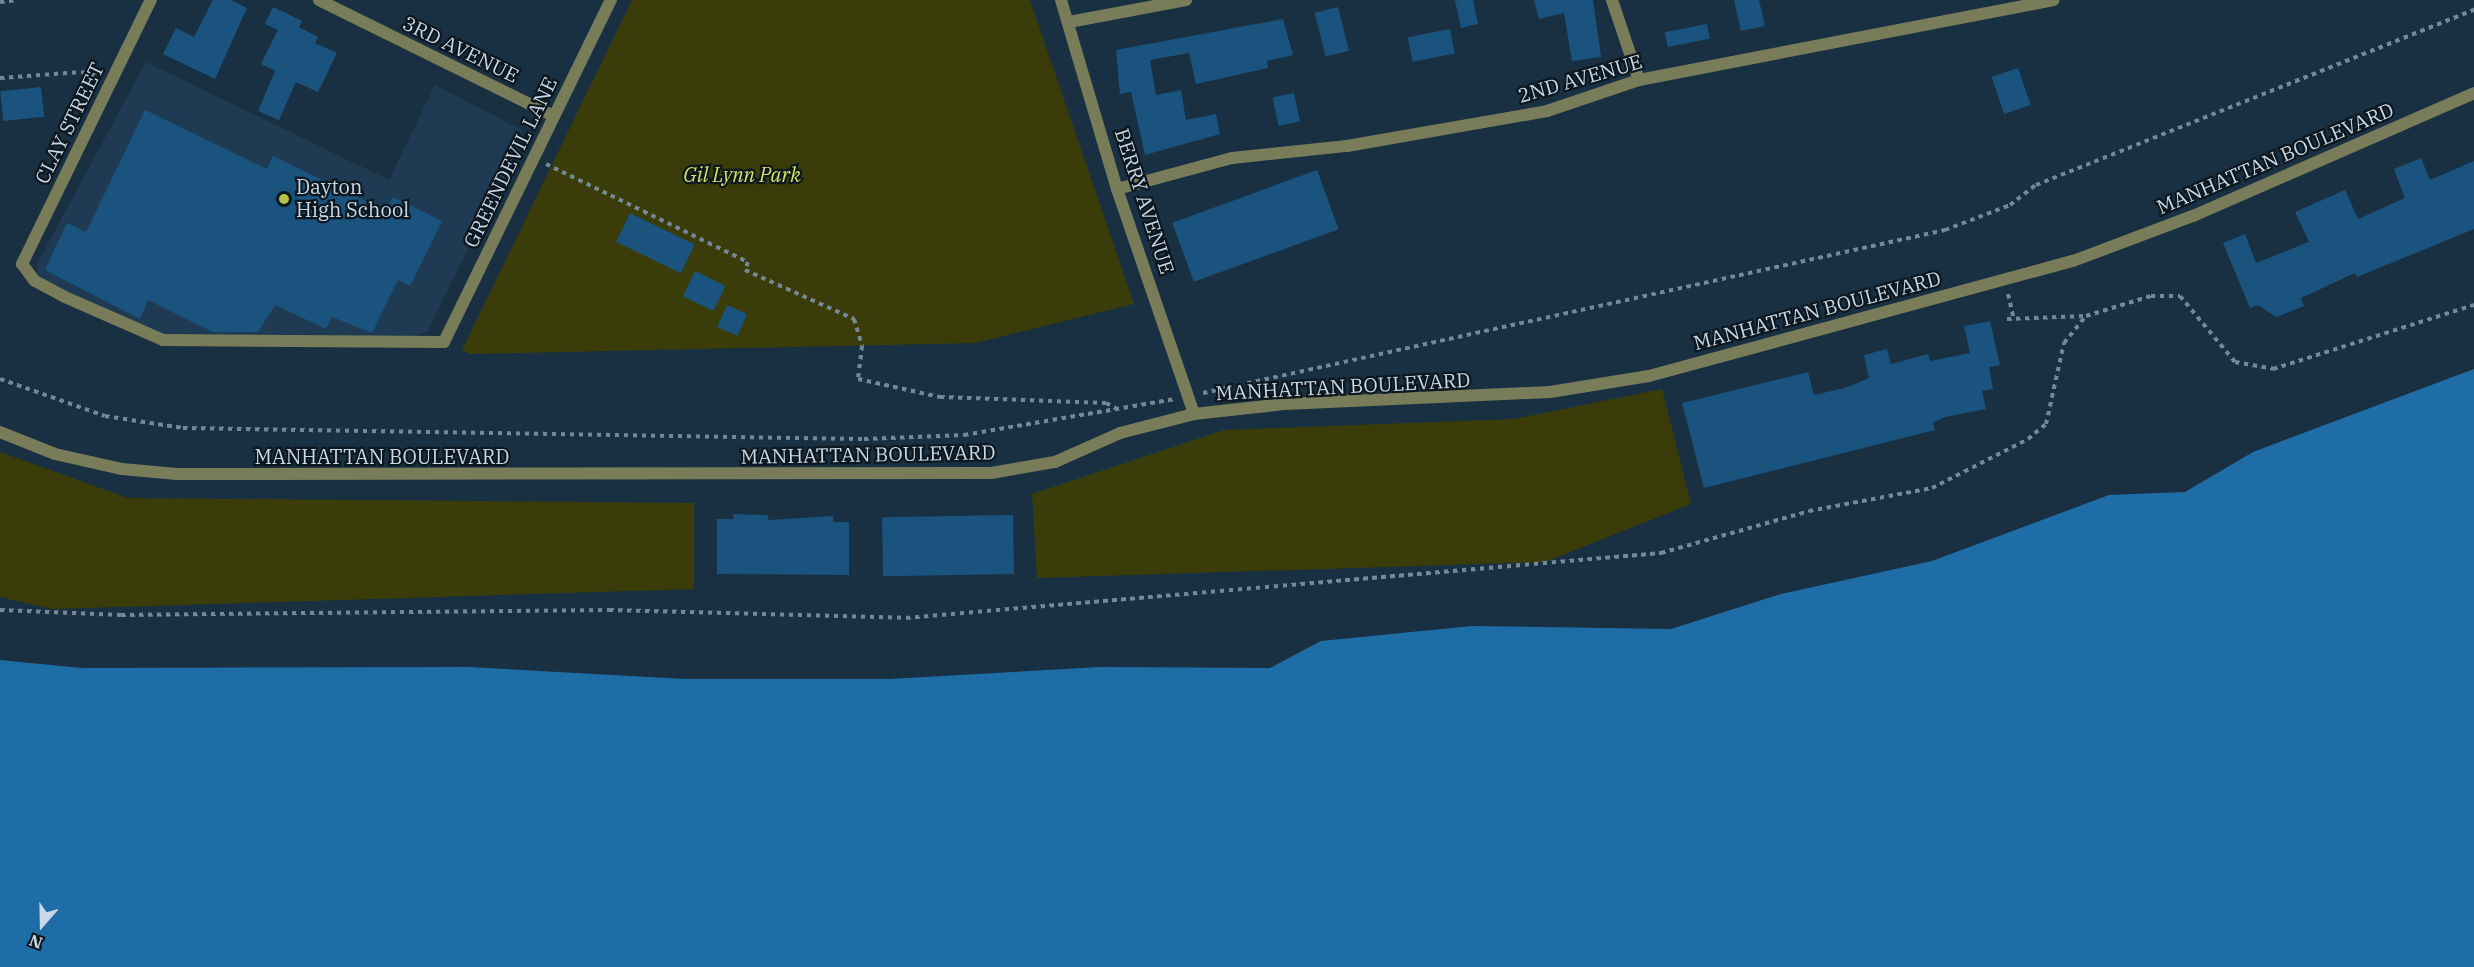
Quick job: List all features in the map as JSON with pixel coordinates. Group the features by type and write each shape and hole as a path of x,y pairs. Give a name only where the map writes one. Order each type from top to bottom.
{"street":[{"name":"CLAY STREET","path":"151,0 22,264 34,281 64,297 163,340 444,342"},
{"name":"3RD AVENUE","path":"319,0 554,116"},
{"name":"GREENDEVIL LANE","path":"444,342 611,0"},
{"name":"BERRY AVENUE","path":"1061,0 1117,189 1194,414"},
{"path":"1069,22 1186,0"},
{"path":"1611,0 1639,80"},
{"name":"2ND AVENUE","path":"1117,189 1232,158 1347,146 1547,111 1639,80 2053,0"},
{"name":"MANHATTAN BOULEVARD","path":"0,432 55,454 122,469 177,474 883,476 991,473 1055,462 1120,433 1194,414 1572,389 1649,376 2073,261 2193,216 2474,93"}],"path":[{"path":"0,2 17,0"},
{"path":"0,379 105,416 183,428 864,439 964,435 1120,411 1945,230 2010,205 2036,185 2474,10"},
{"path":"0,78 82,72 112,80"},
{"path":"534,158 748,262 744,270 854,319 862,346 858,379 939,397 1106,403 1120,411"},
{"path":"2004,280 2014,319"},
{"path":"2007,319 2086,316 2151,297 2180,296 2235,362 2273,369 2474,305"},
{"path":"0,610 121,615 609,610 906,618 1191,597 1661,553 1809,511 1932,488 2013,447 2046,424 2064,343 2086,316"}],"shaded area":[{"name":"Dayton High School","path":"146,62 389,180 435,85 520,129 524,137 427,332 410,337 168,336 38,279 37,264"}],"green space":[{"name":"Gil Lynn Park","path":"632,0 1030,0 1134,304 975,343 470,354 462,350"},
{"path":"1662,389 1691,504 1545,562 1037,578 1032,494 1224,430 1514,419"},
{"path":"0,452 128,498 694,503 694,589 52,609 0,597"}],"water":[{"path":"2474,369 2474,967 0,967 0,660 81,668 468,667 685,679 889,679 1101,667 1270,668 1321,641 1472,626 1671,629 1781,594 1932,561 2109,495 2185,492 2253,452"}],"building":[{"path":"213,0 231,0 247,8 215,79 163,54 176,28 194,37"},
{"path":"1455,0 1473,0 1478,24 1461,28"},
{"path":"1534,0 1593,0 1601,57 1572,61 1564,13 1539,19"},
{"path":"1734,0 1759,0 1765,26 1741,31"},
{"path":"273,7 302,21 299,27 318,37 315,43 337,53 318,92 296,82 279,120 258,111 275,71 261,64 278,30 265,24"},
{"path":"1338,7 1349,51 1326,56 1315,13"},
{"path":"1283,19 1293,55 1267,61 1268,68 1196,84 1189,53 1150,60 1156,95 1181,90 1186,120 1216,114 1220,134 1145,155 1131,92 1120,94 1116,50"},
{"path":"1707,24 1710,39 1668,47 1665,32"},
{"path":"1450,29 1455,54 1413,62 1408,37"},
{"path":"2018,68 2031,105 2004,114 1992,77"},
{"path":"41,87 44,117 3,121 0,91"},
{"path":"1294,93 1300,121 1279,126 1272,98"},
{"path":"145,110 267,169 273,156 386,211 393,197 442,221 410,286 398,280 372,333 332,317 326,329 275,305 258,332 213,332 148,300 140,319 45,270 67,223 86,232"},
{"path":"2421,158 2430,180 2474,161 2474,229 2357,277 2355,273 2301,298 2304,306 2276,317 2258,305 2250,308 2223,243 2245,234 2256,263 2309,242 2295,212 2345,190 2358,219 2405,198 2394,169"},
{"path":"1317,170 1339,229 1194,282 1172,223"},
{"path":"630,213 695,245 681,273 616,242"},
{"path":"695,271 726,286 713,311 683,296"},
{"path":"727,305 747,314 737,336 717,327"},
{"path":"1990,321 2000,365 1989,367 1993,389 1982,391 1986,409 1945,417 1933,423 1935,430 1704,488 1682,403 1808,372 1814,395 1845,388 1869,378 1864,355 1887,349 1891,364 1928,354 1930,361 1970,353 1964,326"},
{"path":"733,514 768,515 768,520 833,516 833,522 849,522 849,575 717,574 717,519 734,519"},
{"path":"1013,515 1014,574 883,576 882,517"}],"place":[{"name":"Dayton High School","path":"284,199"}]}
